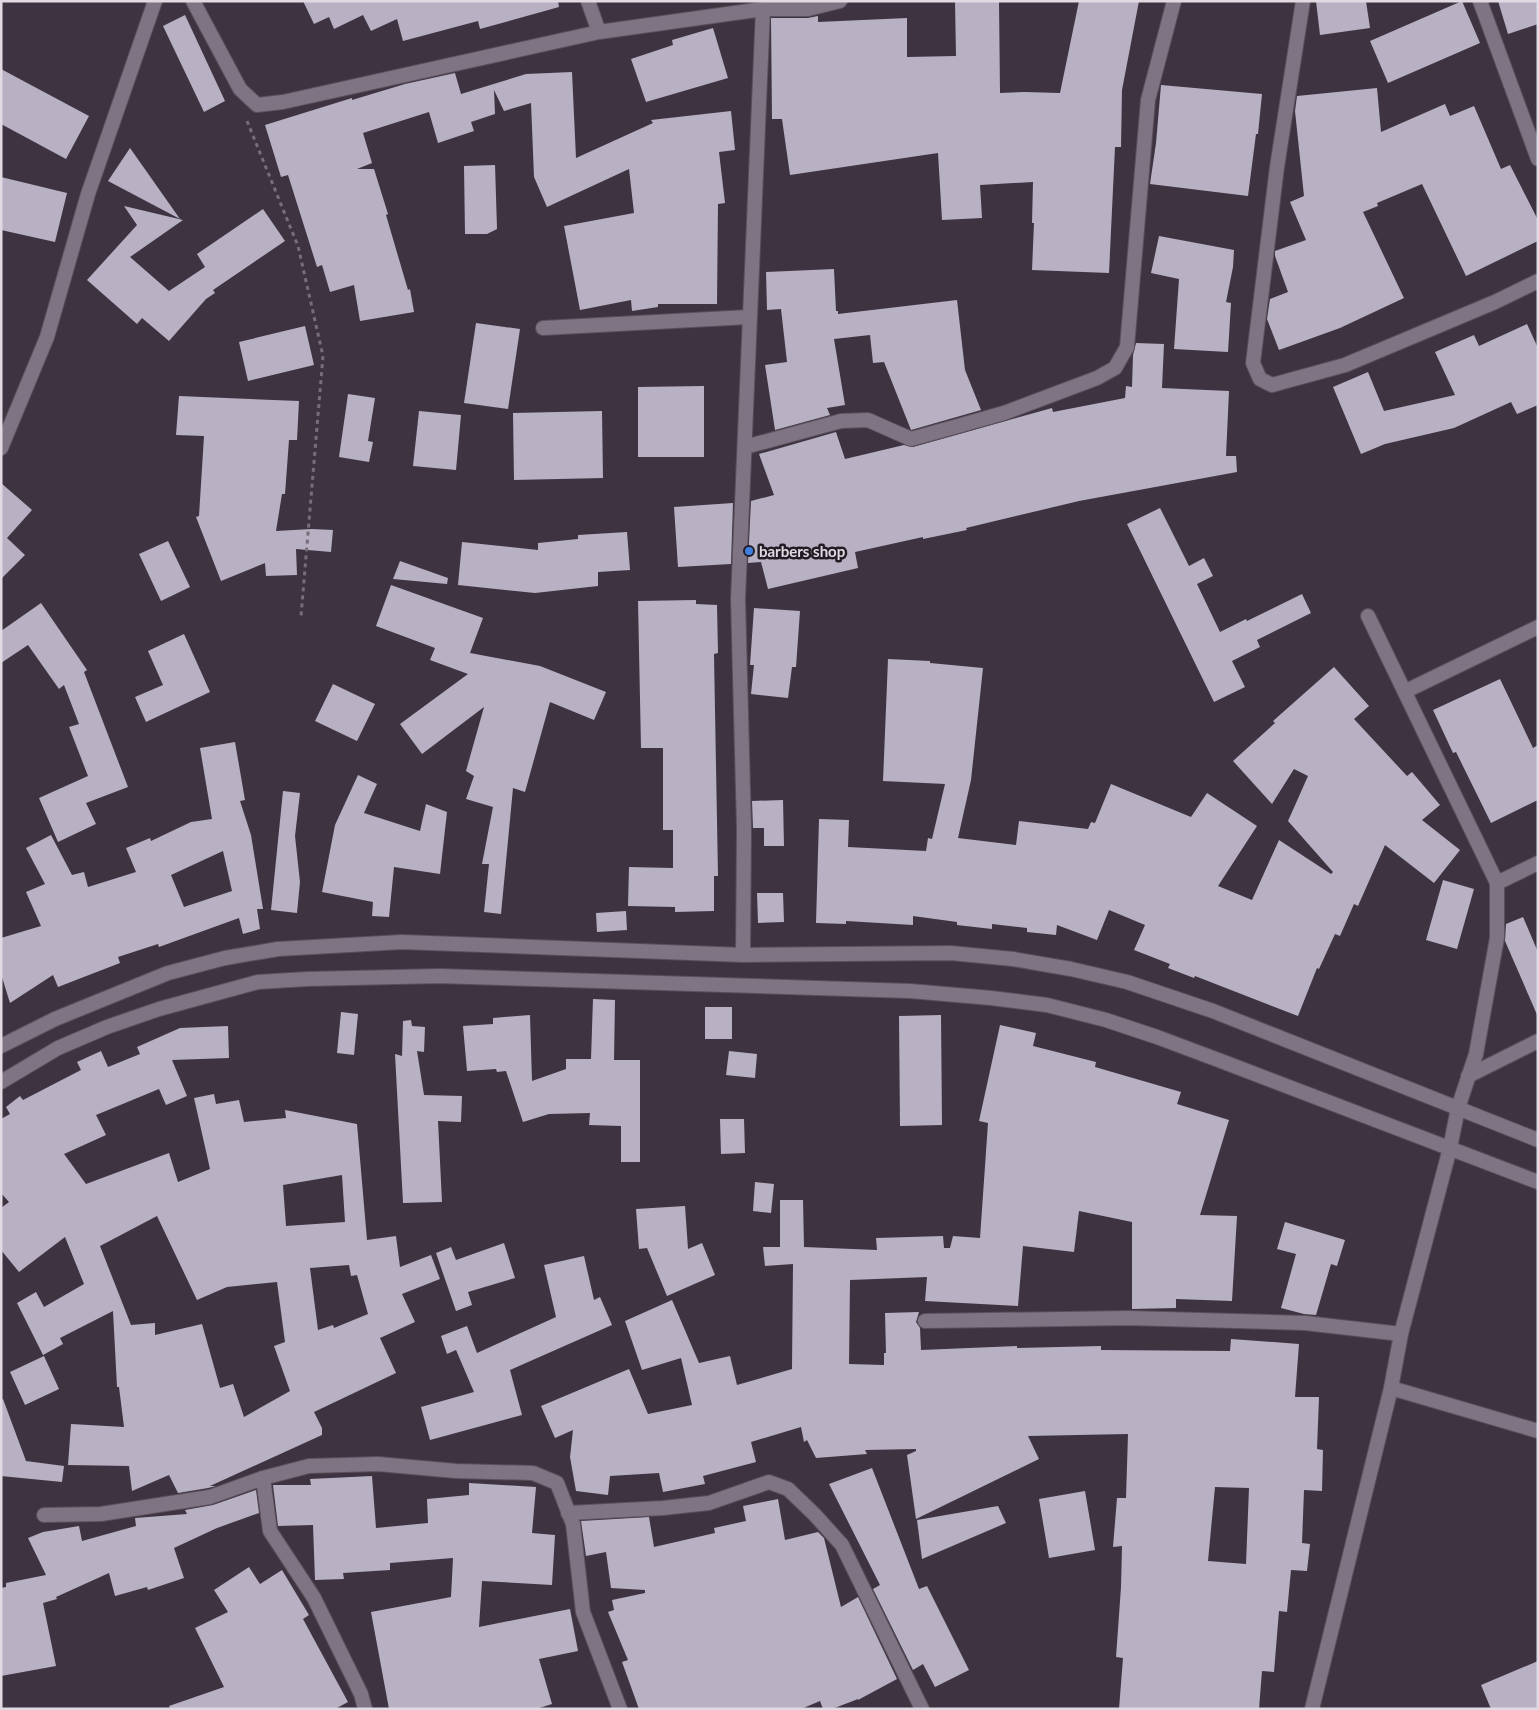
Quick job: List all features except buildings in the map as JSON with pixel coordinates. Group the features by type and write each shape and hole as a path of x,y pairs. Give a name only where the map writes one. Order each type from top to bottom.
{"street":[{"path":"1,448 48,337 88,194 155,1"},
{"path":"193,1 240,89 258,105 283,102 599,32 763,8 808,9 840,1"},
{"path":"588,1 599,32"},
{"path":"745,447 842,422 868,420 911,438 1004,413 1097,378 1116,368 1127,348 1148,100 1174,1"},
{"path":"1302,1 1277,167 1253,364 1260,378 1272,385 1345,365 1495,302 1538,281"},
{"path":"1480,1 1538,159"},
{"path":"743,955 744,828 738,599 763,8"},
{"path":"543,328 749,317"},
{"path":"1312,1709 1391,1388 1401,1334 1450,1148 1458,1108 1476,1054 1497,938 1497,882 1368,616"},
{"path":"1406,691 1538,627"},
{"path":"1497,882 1538,863"},
{"path":"1,1046 55,1019 168,973 225,958 278,949 402,942 743,955 951,952 1013,959 1071,969 1127,982 1213,1011 1538,1140"},
{"path":"1,1082 58,1048 107,1027 159,1009 258,982 439,976 910,991 1047,1005 1106,1020 1166,1040 1538,1182"},
{"path":"1468,1076 1538,1042"},
{"path":"926,1321 1138,1318 1305,1324 1401,1334"},
{"path":"1391,1388 1538,1431"},
{"path":"44,1515 101,1514 210,1497 263,1478 309,1466 378,1464 456,1471 534,1473 556,1483 573,1524 583,1612 620,1709"},
{"path":"263,1478 270,1531 314,1598 361,1694 365,1709"},
{"path":"568,1513 663,1508 709,1503 769,1482 788,1489 816,1515 842,1545 922,1709"}],"path":[{"path":"247,96 245,114 298,246 323,356 301,616"}],"place":[{"name":"barbers shop","path":"749,551"}]}
